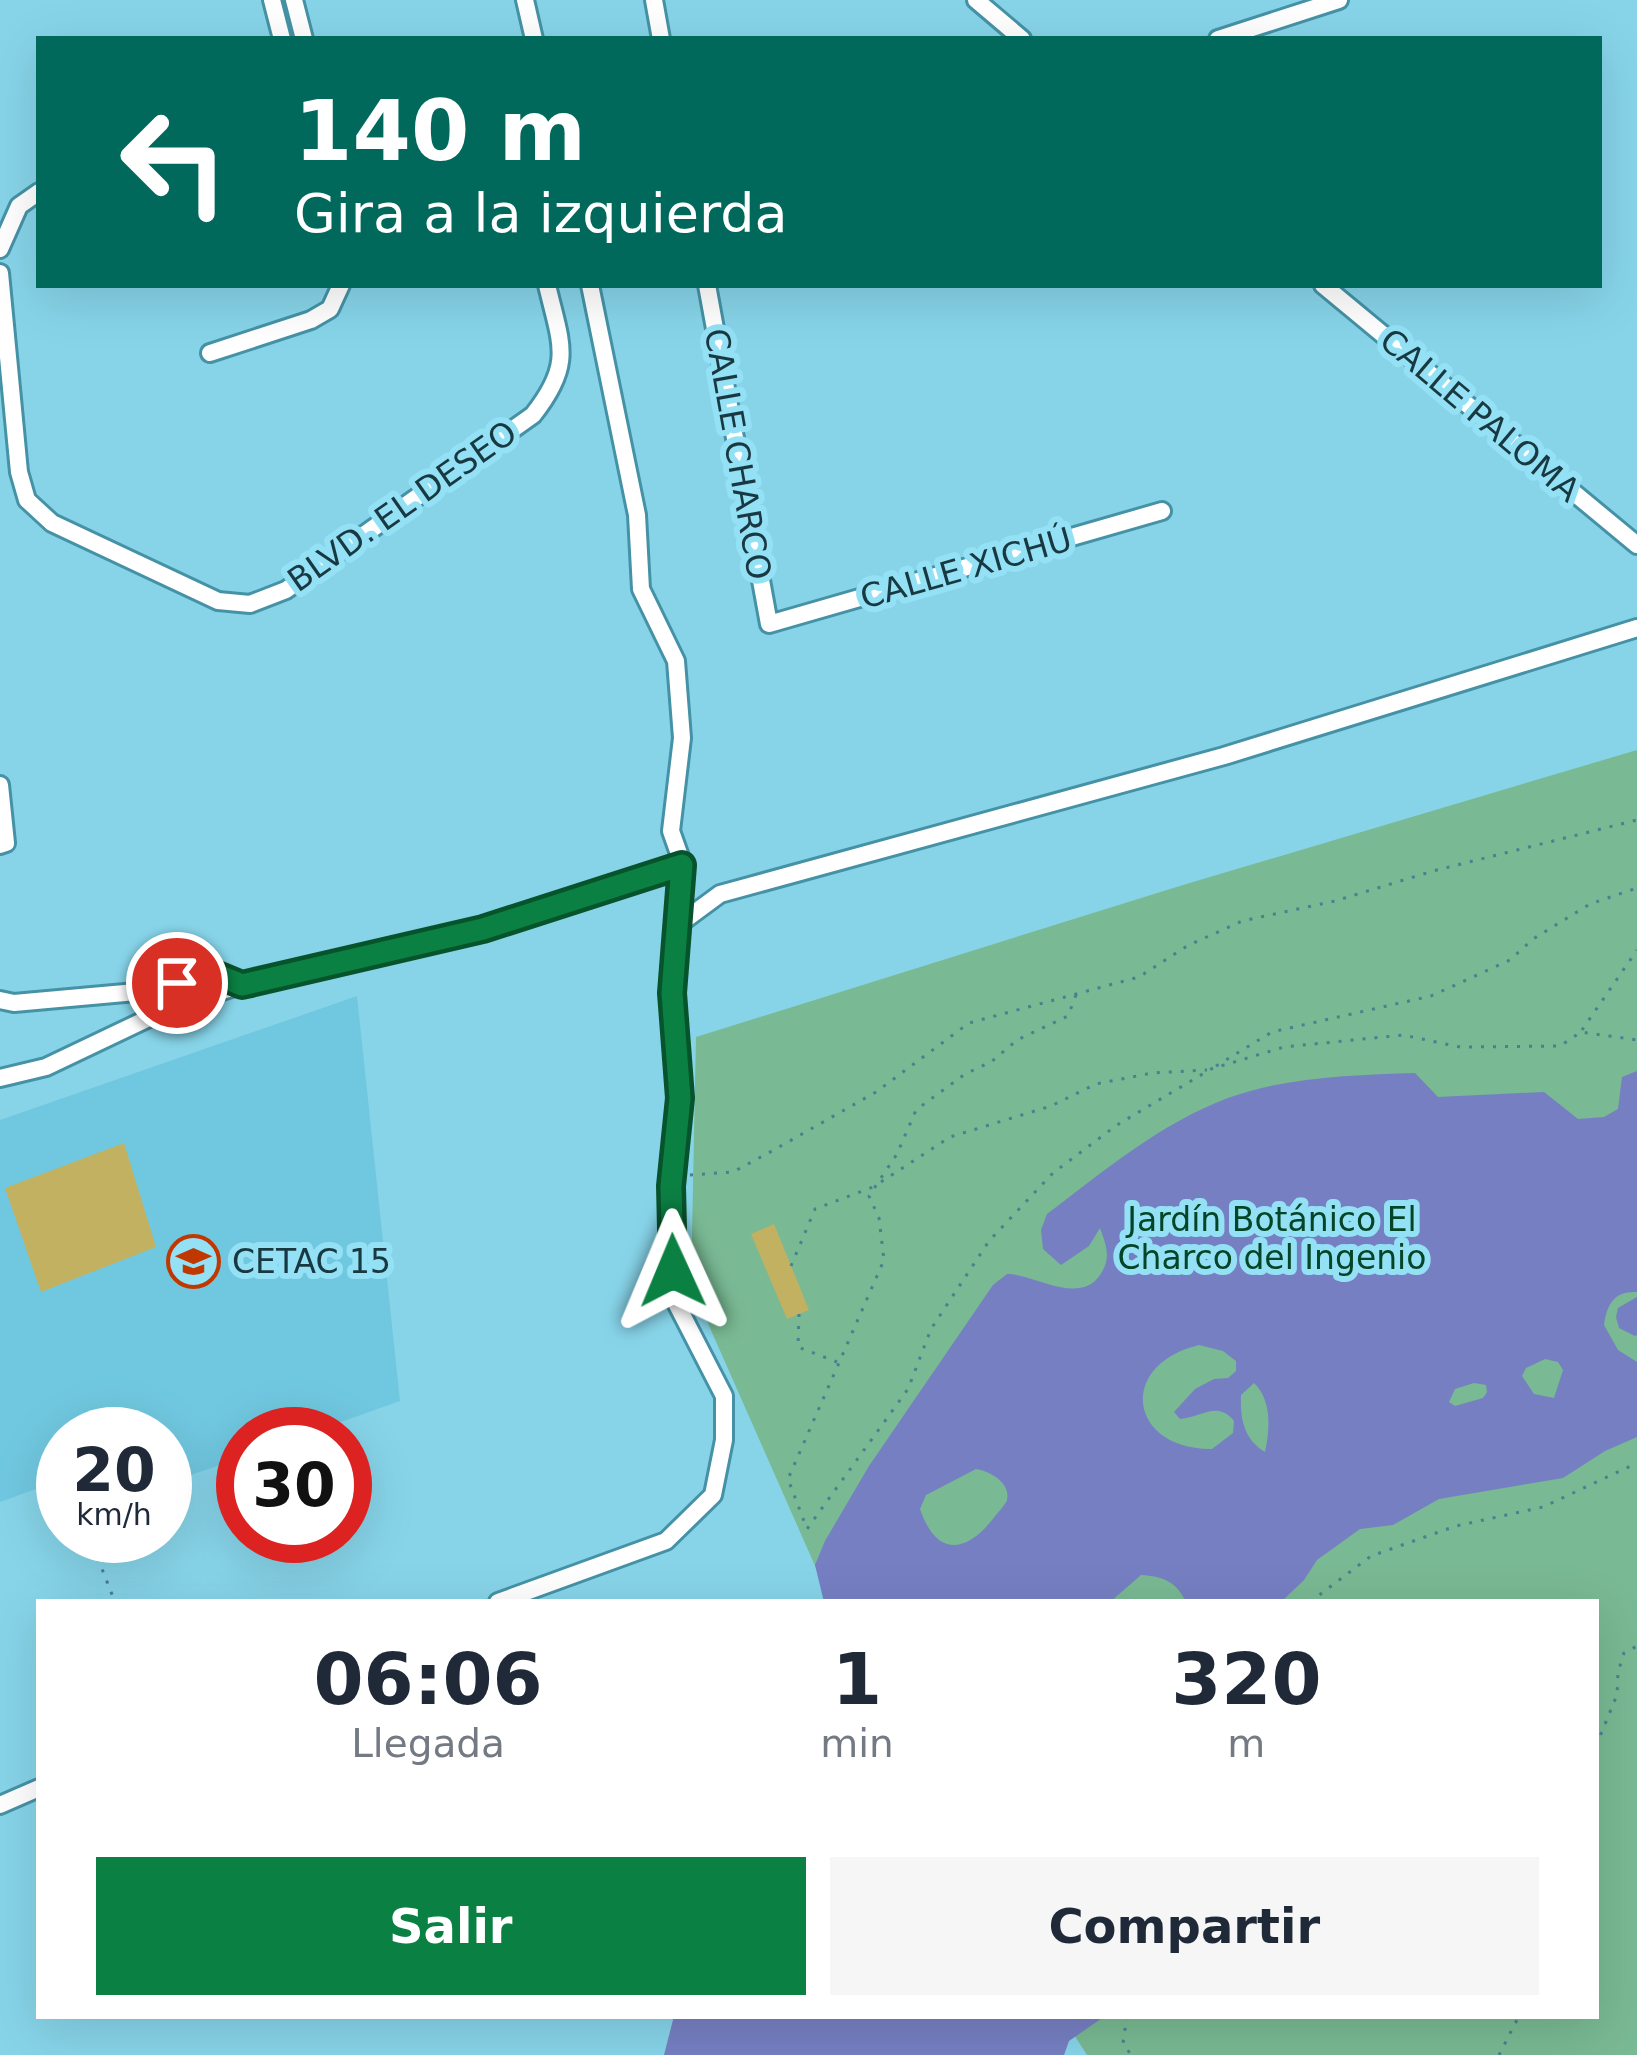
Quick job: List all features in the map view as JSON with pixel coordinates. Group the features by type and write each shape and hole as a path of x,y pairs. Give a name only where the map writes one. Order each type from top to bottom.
{"street":[{"path":"272,0 281,36"},
{"path":"294,0 303,36"},
{"path":"525,0 533,36"},
{"path":"654,0 660,36"},
{"path":"976,0 1018,36"},
{"path":"1227,36 1339,0"},
{"path":"0,249 19,206 36,194"},
{"name":"BLVD. EL DESEO","path":"0,273 19,472 27,500 52,523 177,582 218,601 250,604 286,590 533,415 556,386 563,353 548,288"},
{"path":"210,353 311,320 330,309 338,288"},
{"path":"506,1599 666,1541 713,1495 724,1440 724,1396 673,1297 671,1186 680,1098 672,993 682,865 671,831 682,738 676,661 641,589 637,514 591,288"},
{"name":"CALLE CHARCO","path":"707,288 769,624"},
{"name":"CALLE PALOMA","path":"1327,288 1637,545"},
{"name":"CALLE XICHÚ","path":"769,624 1162,511"},
{"path":"678,925 720,894 1224,757 1637,628"},
{"path":"0,785 6,842 0,844"},
{"path":"0,1078 46,1067 174,1006 242,985 483,929 682,865"},
{"path":"0,1000 14,1004 136,992 208,971 242,985"},
{"path":"0,1805 36,1789"}],"path":[{"path":"671,1186 693,1173 733,1172 772,1151 876,1092 969,1023 1139,977 1187,946 1243,921 1637,820"},
{"path":"1076,995 1068,1016 1017,1040 916,1110 897,1154 869,1196 879,1218 884,1260 788,1479 807,1529 908,1389 931,1329 989,1241 1053,1173 1117,1125 1272,1032 1431,996 1510,960 1533,939 1590,904 1637,888"},
{"path":"791,1267 814,1209 877,1185 950,1137 1051,1106 1096,1084 1152,1073 1211,1069 1284,1047 1403,1035 1460,1047 1560,1046 1581,1032 1637,950"},
{"path":"1581,1032 1637,1040"},
{"path":"799,1314 798,1347 838,1362"},
{"path":"1314,1599 1371,1556 1456,1526 1543,1507 1637,1463"},
{"path":"100,1563 114,1599"},
{"path":"1599,1739 1617,1695 1624,1653 1637,1646"},
{"path":"1127,2019 1123,2043 1131,2055"},
{"path":"1499,2055 1518,2019"}],"shaded area":[{"name":"CETAC 15","path":"357,996 400,1401 372,1411 372,1407 216,1407 216,1466 192,1475 192,1407 36,1407 36,1489 0,1502 0,1120"},
{"path":"1637,1071 1637,1292 1613,1300 1604,1325 1618,1350 1637,1362 1637,1437 1563,1478 1439,1499 1393,1525 1360,1529 1317,1560 1284,1599 1184,1599 1168,1581 1141,1575 1113,1599 823,1599 815,1565 825,1541 869,1466 993,1285 1007,1274 1069,1288 1091,1284 1107,1257 1100,1228 1089,1246 1061,1265 1043,1249 1041,1230 1047,1214 1156,1134 1203,1108 1250,1091 1320,1078 1392,1074 1415,1073 1438,1097 1544,1092 1578,1119 1604,1117 1618,1109 1622,1077","holes":["1199,1345 1223,1351 1236,1361 1236,1371 1228,1378 1195,1389 1174,1412 1180,1419 1208,1412 1228,1415 1234,1421 1233,1433 1212,1449 1184,1446 1163,1436 1143,1405 1154,1370 1172,1355","1545,1359 1558,1362 1563,1370 1554,1398 1534,1394 1522,1376 1526,1368","1254,1383 1267,1406 1265,1452 1248,1435 1241,1395","1486,1385 1483,1398 1455,1406 1449,1402 1455,1389","976,1469 998,1478 1007,1494 1006,1503 985,1528 954,1545 944,1543 927,1525 920,1509 926,1495"]},
{"path":"1637,1297 1635,1336 1619,1328 1616,1317 1618,1308"},
{"path":"673,2019 1101,2019 1069,2041 1064,2055 664,2055"}],"green space":[{"name":"Jardín Botánico El Charco del Ingenio","path":"1637,750 1637,2055 1087,2055 1064,2019 1599,2019 1599,1599 830,1599 691,1285 696,1037"}],"building":[{"name":"CETAC 15","path":"124,1143 156,1247 41,1292 5,1188"},
{"path":"774,1224 809,1310 787,1319 751,1234"}],"place":[{"name":"CETAC 15","path":"193,1261"}],"route":[{"path":"177,983 208,971 242,985 483,929 682,865 672,993 680,1098 671,1186 673,1271"}]}
